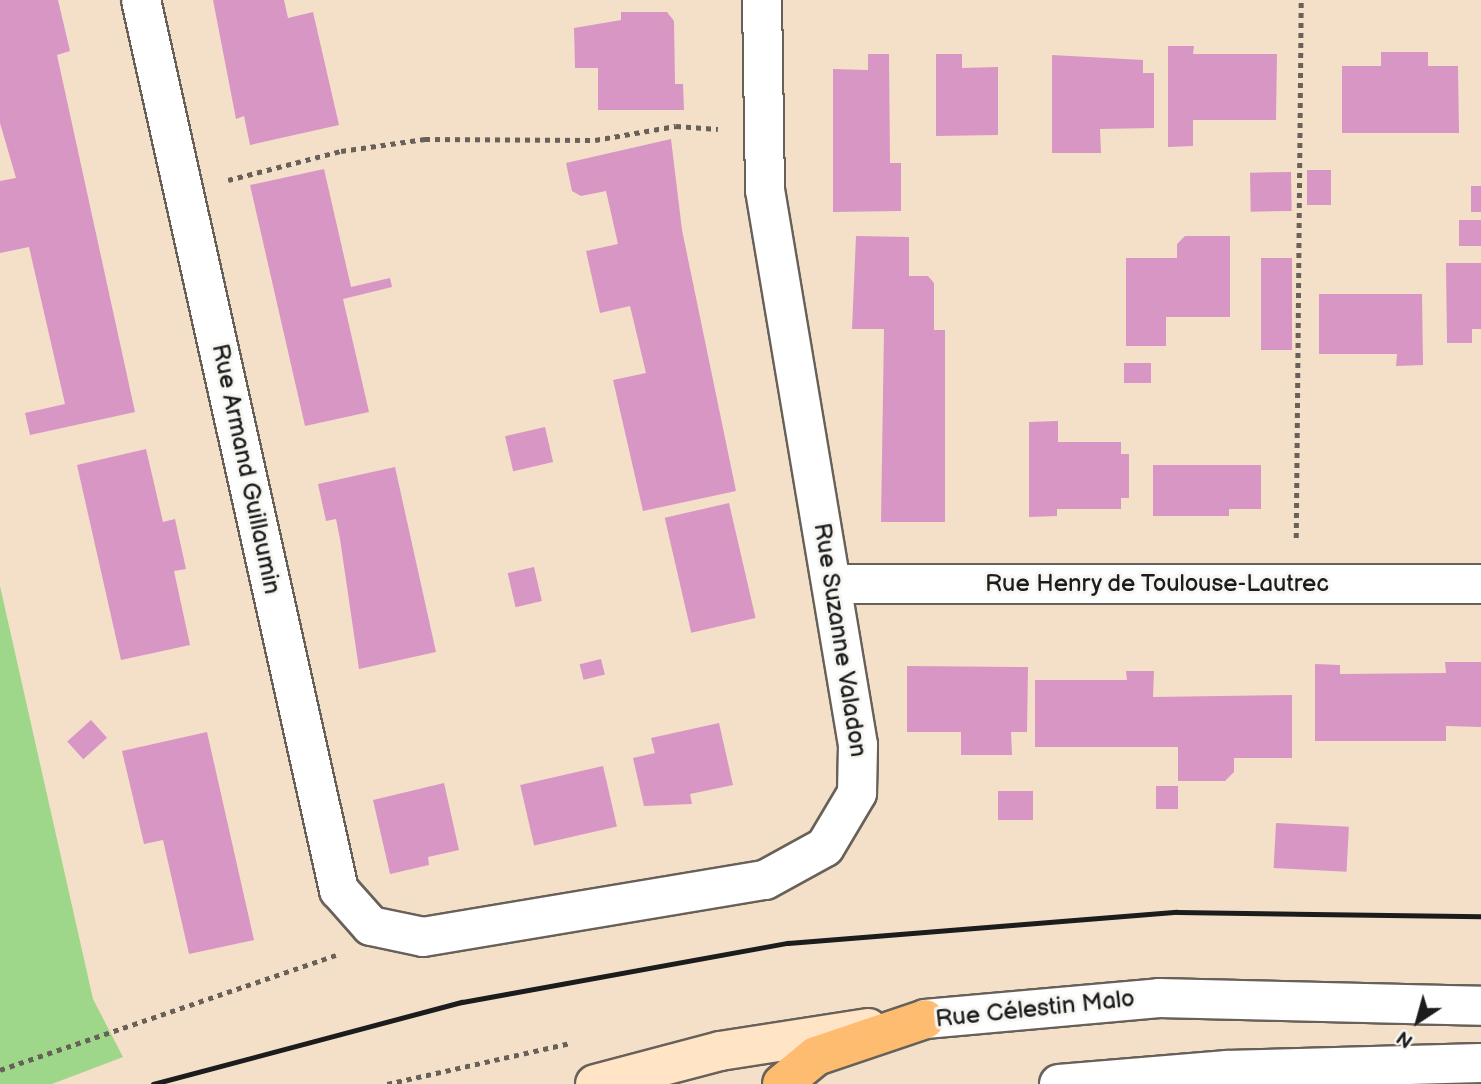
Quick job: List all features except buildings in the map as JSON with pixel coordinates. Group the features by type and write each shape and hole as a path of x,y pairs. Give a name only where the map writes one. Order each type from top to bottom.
{"highway":[{"path":"782,1084 816,1056 925,1020"}],"main road":[{"name":"Rue Célestin Malo","path":"595,1084 720,1051 925,1020"}],"street":[{"name":"Rue Armand Guillaumin","path":"141,0 335,873 348,905 371,926"},
{"name":"Rue Suzanne Valadon","path":"371,926 403,937 443,936 765,880 806,862 839,832 859,770 833,584 760,132 762,0"},
{"name":"Rue Henry de Toulouse-Lautrec","path":"833,584 1481,584"},
{"name":"Rue Célestin Malo","path":"925,1020 1158,998 1481,1006"},
{"path":"1059,1084 1227,1070 1481,1063"}],"path":[{"path":"1296,585 1301,0"},
{"path":"185,191 341,151 425,139 595,140 676,126 760,132"},
{"path":"0,1070 328,962 371,926"}],"green space":[{"path":"0,586 93,999 123,1057 52,1084 0,1084"}],"railway":[{"path":"153,1084 462,1002 788,943 1177,912 1481,916"}]}
